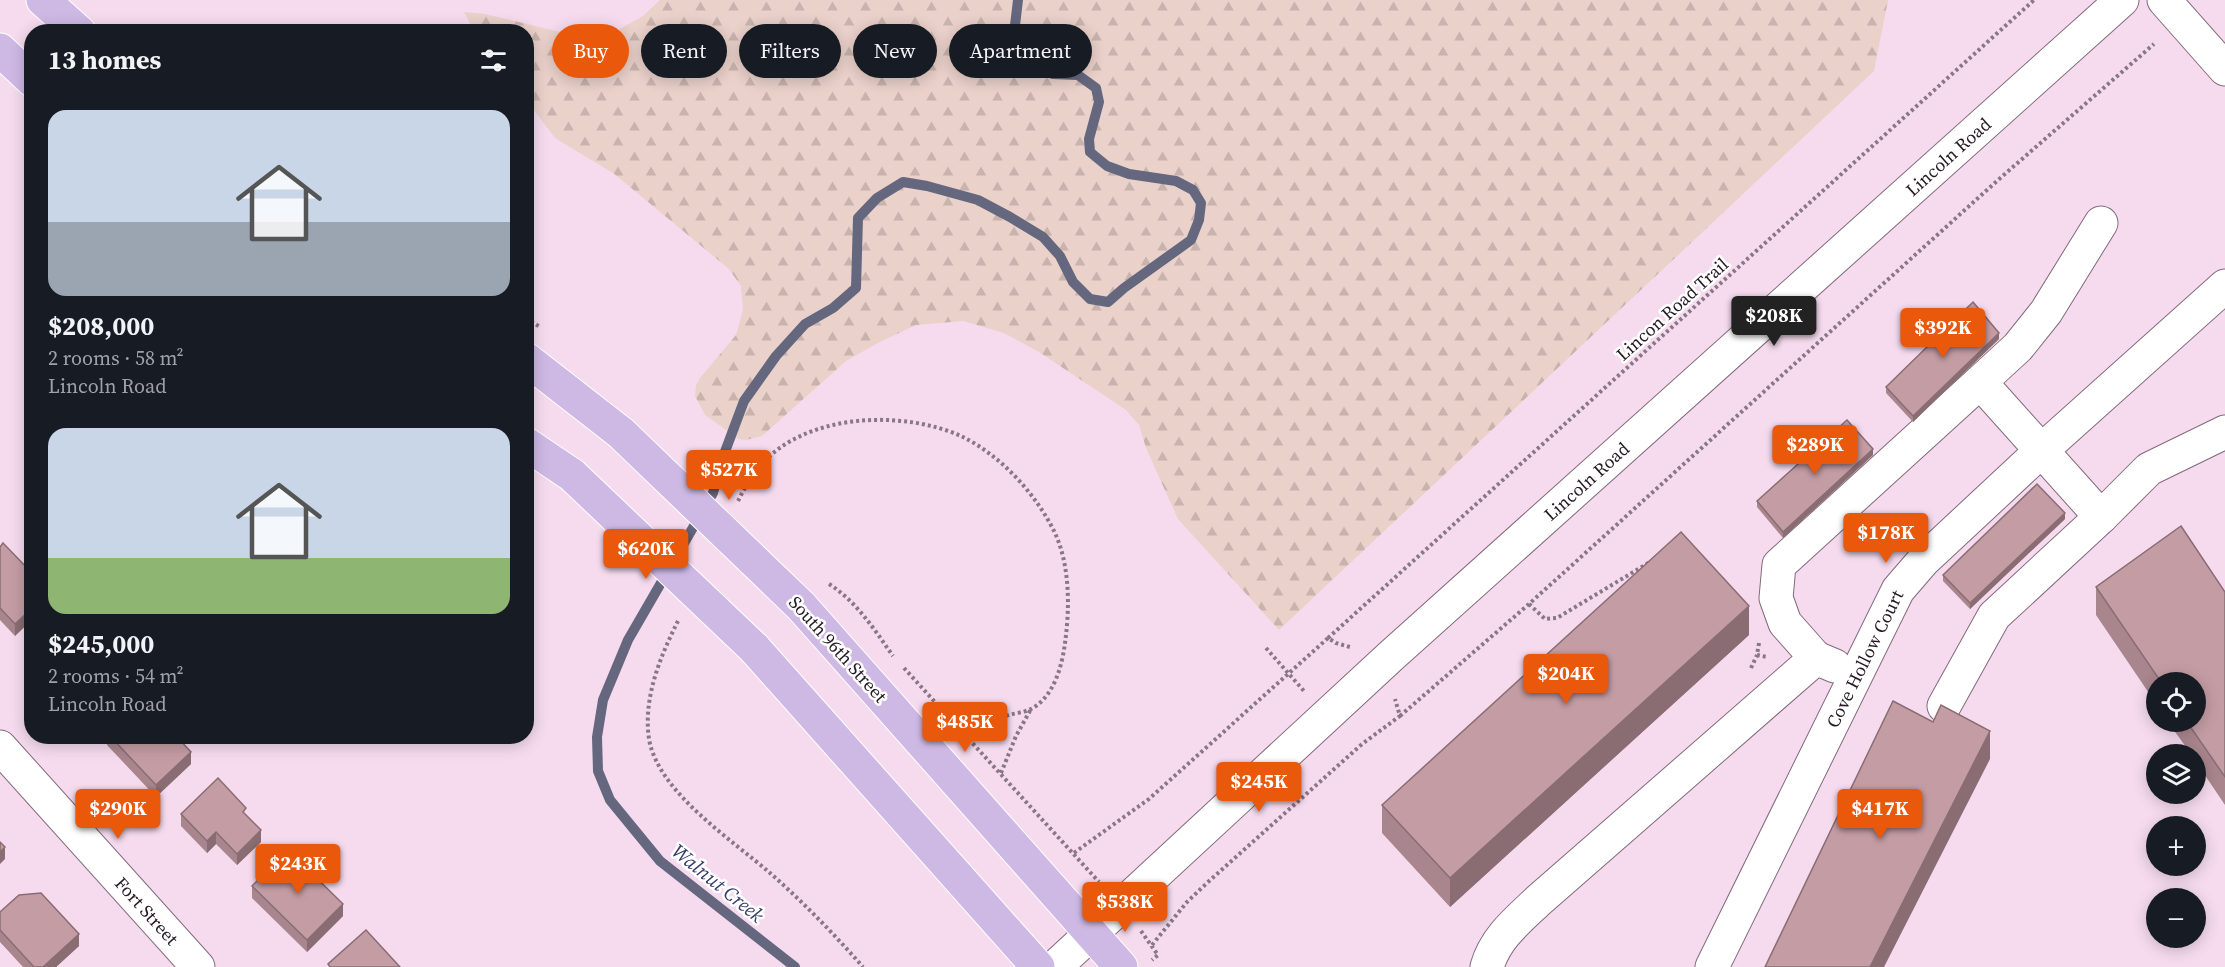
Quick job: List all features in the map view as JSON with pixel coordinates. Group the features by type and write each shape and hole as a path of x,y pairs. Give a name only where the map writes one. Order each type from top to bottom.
{"main road":[{"path":"44,0 70,24"},
{"path":"0,50 24,72"},
{"name":"South 96th Street","path":"534,365 621,433 801,606 1121,967"},
{"path":"534,449 572,475 754,648 1038,967"}],"street":[{"name":"Lincoln Road","path":"1055,967 1391,656 2122,0"},
{"path":"2164,0 2225,69"},
{"path":"1855,676 1816,658 1785,623 1776,598 1779,566 2018,347 2046,312 2101,222"},
{"name":"Cove Hollow Court","path":"1712,967 1898,590 1923,561 2042,450 2225,286"},
{"path":"1980,382 2102,517"},
{"path":"1944,706 1994,616 2102,517 2149,469 2225,432"},
{"path":"1487,967 1491,954 1506,931 1539,900 1816,658"},
{"name":"Fort Street","path":"0,747 198,967"}],"path":[{"name":"Lincon Road Trail","path":"1001,773 1074,853 1149,799 2034,0"},
{"path":"1152,945 1186,902 1207,883 1362,744 1400,716 1529,603 1998,180 2154,44"},
{"path":"1529,603 1545,619 1557,618 1652,561"},
{"path":"827,582 845,594 858,607 894,657"},
{"path":"1761,635 1757,655 1771,657"},
{"path":"1328,638 1346,646 1391,656 1395,701 1400,716"},
{"path":"1266,648 1326,717"},
{"path":"902,665 1001,773 1032,709 961,728"}],"green space":[{"path":"660,0 1888,0 1874,71 1279,630 1178,519 1146,448 1139,425 1126,410 1039,352 1004,333 963,321 916,325 846,361 762,436 746,440 739,439 705,415 695,396 696,385 736,335 743,310 741,286 729,269 613,173 555,138 534,110 534,26 552,30 552,78 629,78 629,24 643,16"},
{"path":"464,12 485,14 527,24 470,24"}],"building":[{"path":"1973,302 1999,333 1913,416 1886,387"},
{"path":"1847,420 1873,449 1783,532 1757,501"},
{"path":"2037,484 2065,513 1970,603 1943,575"},
{"path":"2181,526 2225,592 2225,777 2206,750 2206,744 2202,744 2194,732 2206,732 2206,672 2154,672 2096,587"},
{"path":"1681,532 1749,606 1450,878 1382,805"},
{"path":"3,543 24,565 24,616 15,624 0,608 0,547"},
{"path":"1893,701 1933,722 1941,705 1990,731 1870,967 1765,967"},
{"path":"118,744 184,744 191,752 156,785"},
{"path":"218,778 246,808 243,812 261,830 237,854 216,832 207,841 181,814"},
{"path":"0,842 5,847 0,852"},
{"path":"288,850 343,904 307,940 252,886"},
{"path":"41,893 79,934 43,967 34,967 0,930 0,912 19,895"},
{"path":"366,930 400,967 330,967 328,964"}],"waterway":[{"name":"Walnut Creek","path":"795,967 660,861 610,800 598,771 597,737 603,700 628,640 713,493 723,457 744,401 776,356 805,324 833,308 856,288 858,218 877,198 903,182 978,200 1043,237 1060,256 1073,282 1090,299 1108,302 1191,240 1199,220 1201,203 1193,190 1176,181 1129,174 1107,166 1090,152 1089,139 1099,102 1096,88 1078,75 1053,74 1029,65 1018,54 1014,34 1018,0"}]}
